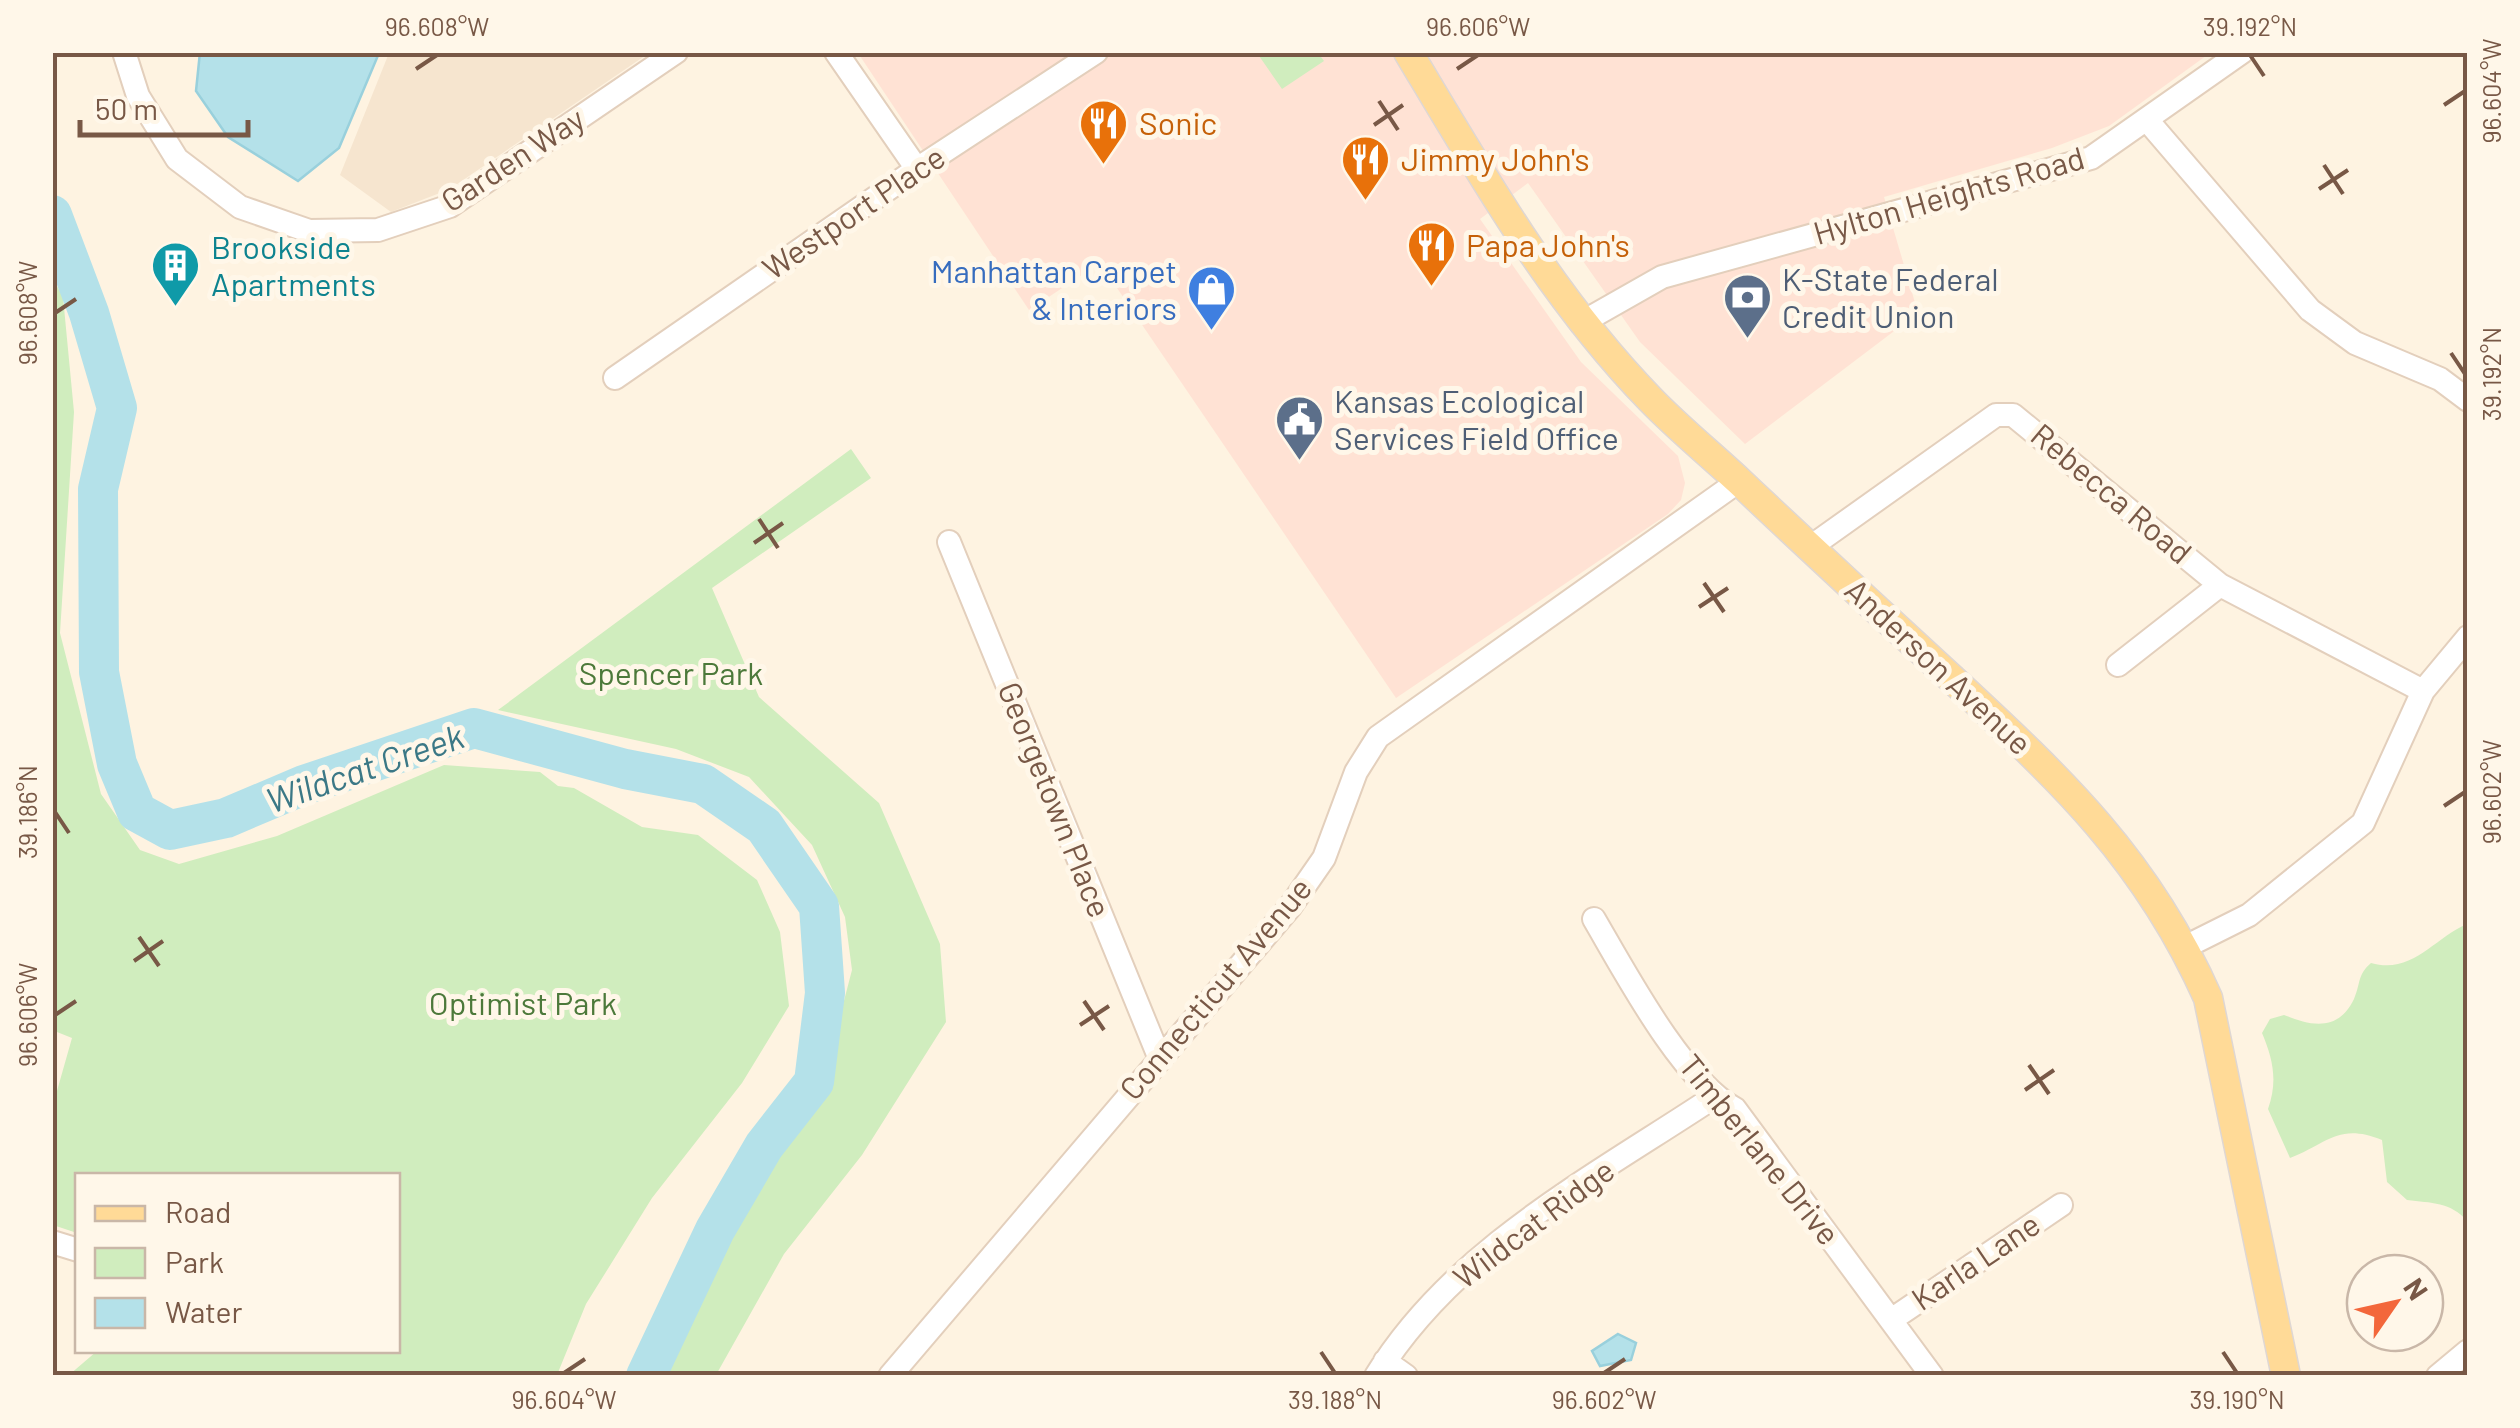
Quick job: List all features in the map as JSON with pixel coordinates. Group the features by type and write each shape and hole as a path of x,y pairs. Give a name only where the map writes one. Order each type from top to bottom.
{"main road":[{"name":"Anderson Avenue","path":"1408,52 1484,180 1581,323 1652,401 2102,824 2146,880 2185,947 2208,998 2286,1376"}],"street":[{"name":"Garden Way","path":"124,52 138,96 177,158 240,208 309,232 378,230 450,206 676,52"},
{"path":"836,52 917,169"},
{"name":"Westport Place","path":"616,378 917,169 1096,52"},
{"name":"Hylton Heights Road","path":"1581,323 1662,277 2091,158 2242,52"},
{"path":"2147,120 2310,310 2355,342 2440,379 2468,400"},
{"name":"Rebecca Road","path":"1809,548 1996,416 2013,415 2220,585 2423,690"},
{"name":"Connecticut Avenue","path":"890,1376 1290,907 1324,858 1356,772 1378,736 1739,481"},
{"name":"Georgetown Place","path":"949,542 1160,1058"},
{"path":"2118,666 2220,585"},
{"path":"2185,947 2249,914 2363,823 2423,690 2468,637"},
{"name":"Timberlane Drive","path":"1594,918 1638,994 1714,1098 1735,1109 1932,1376"},
{"name":"Wildcat Ridge","path":"1381,1368 1455,1279 1548,1207 1714,1098"},
{"name":"Karla Lane","path":"1891,1320 2061,1204"},
{"path":"2438,1376 2468,1351"},
{"path":"1381,1368 1406,1376"}],"shaded area":[{"path":"389,52 649,53 450,189 391,212 340,175"},
{"path":"858,53 2210,53 2109,126 2052,148 1884,197 1918,313 1745,444 1640,342 1528,183 1480,219 1581,362 1678,456 1685,483 1681,500 1668,514 1396,698 1100,263 1029,310"}],"green space":[{"path":"1257,53 1318,53 1324,61 1282,89"},
{"name":"Optimist Park","path":"53,279 63,297 74,412 60,633 101,794 140,850 179,864 277,836 444,765 540,772 558,786 574,788 642,827 698,835 757,880 780,932 789,1006 742,1083 652,1198 586,1304 557,1375 69,1375 95,1353 400,1353 400,1173 75,1173 75,1232 53,1225 53,1105 72,1038 52,1030"},
{"name":"Spencer Park","path":"851,449 871,478 712,588 759,697 879,803 940,944 946,1022 862,1155 784,1254 716,1375 663,1375 712,1273 770,1167 821,1089 852,970 845,917 812,845 749,777 676,749 498,710"},
{"path":"2467,924 2467,1221 2447,1207 2407,1200 2387,1182 2382,1140 2343,1134 2290,1158 2268,1109 2273,1070 2262,1033 2270,1019 2284,1015 2323,1024 2340,1017 2348,1010 2361,975 2371,963 2386,965 2411,960"}],"water":[{"path":"200,52 379,53 339,148 298,181 228,137 196,91"},
{"path":"1618,1334 1636,1343 1631,1360 1600,1366 1592,1351"}],"waterway":[{"name":"Wildcat Creek","path":"52,215 89,313 117,408 98,489 99,672 117,764 137,812 170,830 226,818 304,785 474,728 625,769 703,784 764,826 819,906 825,993 814,1082 764,1146 715,1230 646,1376"}],"place":[{"name":"Sonic","path":"1104,166"},
{"name":"Jimmy John's","path":"1366,202"},
{"name":"Papa John's","path":"1431,288"},
{"name":"Brookside Apartments","path":"176,308"},
{"name":"Manhattan Carpet & Interiors","path":"1212,332"},
{"name":"K-State Federal Credit Union","path":"1747,340"},
{"name":"Kansas Ecological Services Field Office","path":"1299,462"}]}
